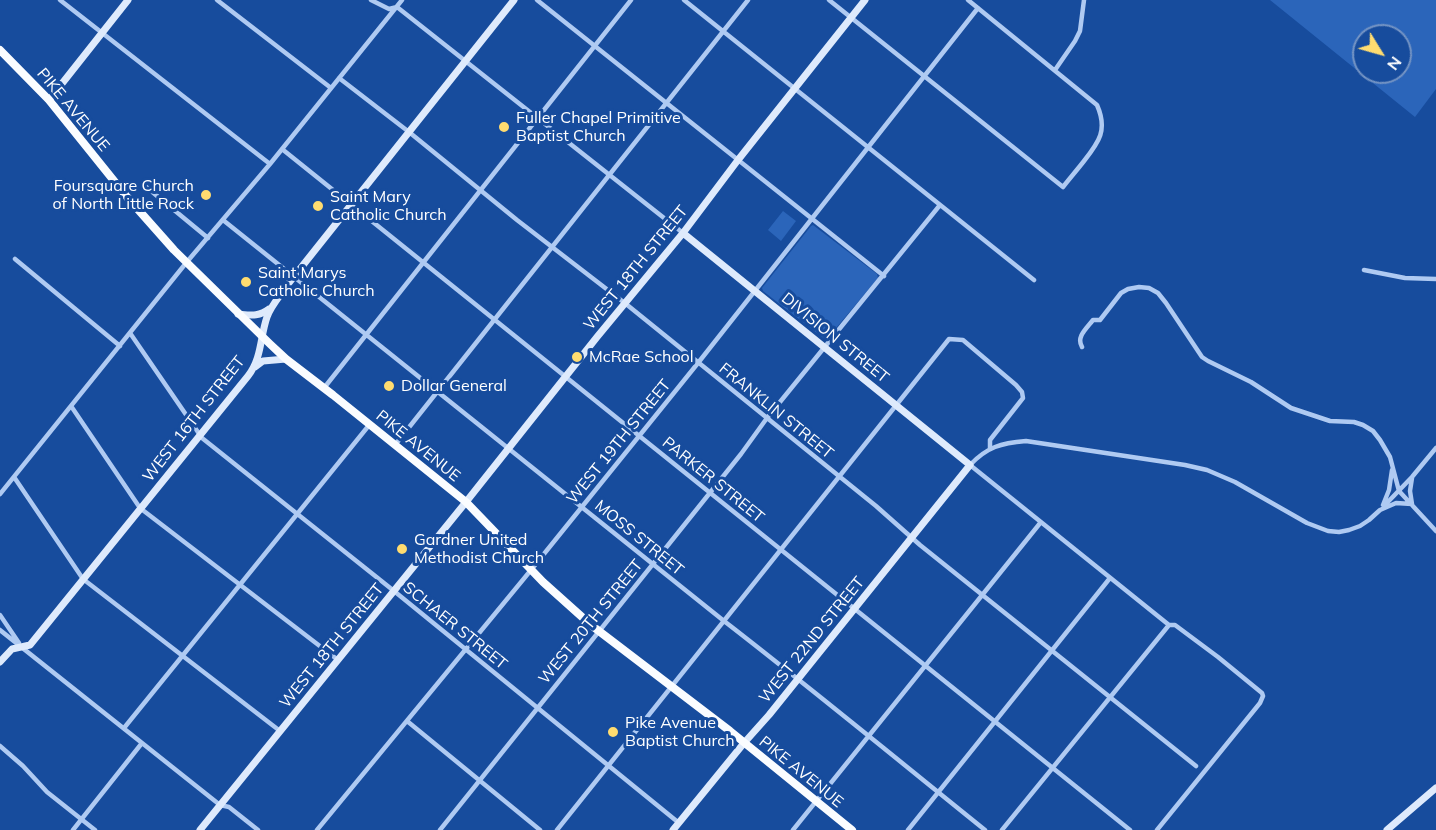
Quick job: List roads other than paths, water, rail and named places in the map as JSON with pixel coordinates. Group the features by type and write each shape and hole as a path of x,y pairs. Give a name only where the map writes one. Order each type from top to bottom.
{"main road":[{"name":"PIKE AVENUE","path":"0,50 49,100 127,197 186,263 286,359 466,502 531,570 599,631 852,830"}],"street":[{"path":"60,0 270,164"},
{"path":"49,100 128,0"},
{"path":"217,0 331,88"},
{"name":"DIVISION STREET","path":"371,0 389,9 397,7 683,233 1168,625 1175,625 1261,691 1262,698 1254,710 1156,830"},
{"path":"0,494 402,0"},
{"name":"WEST 16TH STREET","path":"0,662 12,649 30,645 255,367 271,307 514,0"},
{"path":"537,0 884,276"},
{"path":"324,388 631,0"},
{"path":"684,0 1034,280"},
{"path":"395,445 748,0"},
{"path":"829,0 1063,187 1098,144 1102,134 1101,114 1095,102 968,0"},
{"name":"WEST 18TH STREET","path":"200,830 683,233 865,0"},
{"path":"1054,70 1076,41 1080,31 1084,0"},
{"name":"WEST 19TH STREET","path":"318,830 698,363 978,8"},
{"name":"FRANKLIN STREET","path":"339,78 626,304 982,595 1196,766"},
{"name":"PARKER STREET","path":"282,149 1130,830"},
{"path":"145,186 208,237"},
{"name":"WEST 20TH STREET","path":"440,830 710,493 767,418 940,205"},
{"name":"MOSS STREET","path":"223,220 985,830"},
{"path":"15,260 120,346"},
{"path":"1364,270 1405,278 1436,279"},
{"path":"1082,347 1080,338 1093,320 1100,320 1121,293 1139,287 1149,288 1158,293 1202,357 1208,361 1251,382 1291,408 1330,421 1354,422 1373,431 1388,451 1399,491 1436,531"},
{"path":"238,314 260,315 271,307"},
{"name":"SCHAER STREET","path":"130,333 200,436 679,823"},
{"path":"557,830 950,339 963,339 1022,392 1023,398 990,440 990,448"},
{"path":"255,367 263,361 286,359"},
{"path":"71,406 140,508 338,660"},
{"path":"124,728 370,424"},
{"path":"970,465 990,448 1008,442 1026,441 1185,465 1207,470 1235,482 1307,523 1328,531 1349,531 1369,520 1380,510 1436,448"},
{"path":"1380,510 1389,490 1392,462"},
{"name":"WEST 22ND STREET","path":"673,830 769,715 970,465"},
{"path":"14,477 83,579 280,731"},
{"path":"1412,477 1410,491 1412,504"},
{"path":"1380,510 1396,503 1412,504"},
{"path":"793,830 1041,522"},
{"path":"908,830 1110,578"},
{"path":"0,615 22,647"},
{"path":"1002,830 1168,625"},
{"path":"0,630 220,805 229,807 258,830"},
{"path":"407,721 540,830"},
{"path":"73,830 142,743"},
{"path":"0,746 47,792 95,830"},
{"path":"1387,830 1436,788"}],"place":[{"name":"Fuller Chapel Primitive Baptist Church","path":"504,127"},
{"name":"Foursquare Church of North Little Rock","path":"206,195"},
{"name":"Saint Mary Catholic Church","path":"318,206"},
{"name":"Saint Marys Catholic Church","path":"246,282"},
{"name":"McRae School","path":"577,357"},
{"name":"Dollar General","path":"389,386"},
{"name":"Gardner United Methodist Church","path":"402,549"},
{"name":"Pike Avenue Baptist Church","path":"613,732"}]}
